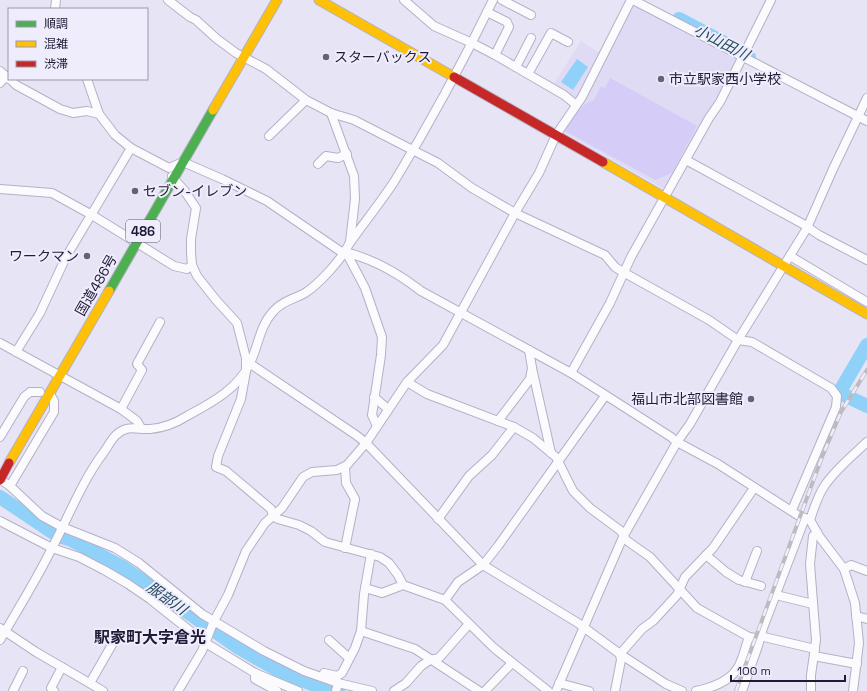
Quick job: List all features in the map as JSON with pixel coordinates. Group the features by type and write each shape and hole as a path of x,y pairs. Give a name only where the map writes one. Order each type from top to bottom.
{"main road":[{"name":"国道486号","path":"0,479 4,461 40,392 56,374 131,239 174,179 267,0"},
{"name":"国道486号","path":"147,206 240,54 278,0"},
{"path":"319,0 867,314"},
{"name":"国道486号","path":"4,461 50,394 63,352"}],"street":[{"path":"168,0 196,20 217,39 266,70 306,100 331,113 354,120 438,163 472,188 515,213 605,255 615,267 709,320 738,340 752,342 831,388 837,396 836,407 792,510"},
{"path":"404,0 434,26 472,43 516,67 564,95 576,104"},
{"path":"403,585 398,575 389,564 380,557 325,542 311,531 300,525 278,519 273,516 271,509 226,471 216,466 218,456 240,399 241,381 246,371 248,362 272,312 280,305 306,292 318,283 348,248 393,183 454,77 493,0"},
{"path":"502,0 531,15"},
{"path":"178,691 202,651 204,642 228,595 246,551 265,523 288,499 303,477 312,472 337,470 345,467 366,443 407,382 443,345 515,213 539,173 556,135 582,97 632,0 867,121"},
{"path":"571,373 610,303 623,272 664,197 709,118 720,102 771,0"},
{"path":"488,12 507,22 509,27 494,55"},
{"path":"528,74 552,33 568,42"},
{"path":"516,67 531,38"},
{"path":"0,83 6,76"},
{"path":"10,80 16,85 60,110 73,113 87,111 99,114"},
{"path":"87,80 99,114 115,135 131,148 170,168 174,179 184,190 196,208 190,253 192,265 197,276 237,323 248,362 366,443 483,565 578,623 620,654 666,684 682,691"},
{"path":"556,691 623,537 676,442 690,424 738,340 807,228 867,98"},
{"path":"269,136 306,100"},
{"path":"331,113 354,176 354,199 348,248 365,288 382,337 372,415 377,426"},
{"path":"16,352 40,313 66,257 131,148"},
{"path":"318,164 326,156 338,158 347,154"},
{"path":"686,160 867,260"},
{"path":"170,168 183,162 222,179 267,201 340,251 348,248"},
{"path":"0,189 52,193 92,215 174,266 187,269 192,265"},
{"path":"348,248 354,254 402,276 421,291 571,373 671,437 676,442 718,464 754,488 807,519 844,569 855,602 859,643 853,691"},
{"path":"790,256 867,302"},
{"path":"121,409 142,370 137,364 160,322"},
{"path":"0,343 121,409 138,421 141,428"},
{"path":"529,350 551,453"},
{"path":"498,421 530,379 532,368"},
{"path":"0,640 2,630 52,548 87,479 99,458 116,435 122,430 134,427 150,429 166,426 218,398 241,381"},
{"path":"407,382 427,394 514,427 533,438 556,457 573,491 590,508 621,530 623,537 626,540 650,557 697,608 749,637 764,637 857,664"},
{"path":"0,437 24,397 30,392 40,392"},
{"path":"10,486 54,412 54,401 50,394"},
{"path":"445,600 458,582 483,565 498,546 605,396"},
{"path":"374,397 388,409"},
{"path":"438,519 470,476 492,455 514,427"},
{"path":"743,691 776,595 807,519 825,485 840,467 867,442"},
{"path":"345,467 346,483 355,499 346,548"},
{"path":"0,479 10,486 42,516 62,527 115,548 139,563 213,622 264,651 304,671 316,675 337,687 372,691"},
{"path":"620,654 642,629 653,620 677,595 685,578 713,548 754,488"},
{"path":"0,521 52,548 79,558 104,570 128,584 204,642 255,673 298,691"},
{"path":"811,691 811,675 816,640 810,564 813,536 816,532"},
{"path":"745,582 757,551"},
{"path":"316,675 319,672 337,676 342,673 355,648 361,631 365,588 371,554"},
{"path":"706,555 726,572 739,580 761,586"},
{"path":"844,569 850,565 867,571"},
{"path":"365,588 382,593 403,585 445,600 512,663 548,691"},
{"path":"776,595 813,604"},
{"path":"856,616 867,619"},
{"path":"394,691 406,683 421,666 430,660 439,658 469,624"},
{"path":"2,630 36,652 103,691"},
{"path":"361,631 415,649 479,691"},
{"path":"90,683 117,636"},
{"path":"696,691 712,688 737,670 749,637"},
{"path":"329,640 349,658"},
{"path":"615,691 621,660 620,654"},
{"path":"485,691 512,663"},
{"path":"54,691 51,688 62,667"},
{"path":"13,691 23,671"},
{"path":"255,673 255,679 277,691"},
{"path":"559,683 589,691"}],"shaded area":[{"name":"市立駅家西小学校","path":"635,4 737,59 666,190 562,131 632,5"},
{"path":"581,41 601,54 578,98 576,99 553,85"},
{"path":"610,78 697,126 672,173 655,180 565,131 576,113 584,105 594,100 601,86 605,88"}],"water":[{"path":"577,59 588,67 573,90 561,82"}],"waterway":[{"name":"小山田川","path":"679,19 749,57"},
{"name":"小山田川","path":"867,345 840,391 844,395 867,406"},
{"name":"服部川","path":"0,497 58,536 69,539 124,568 239,648 283,673 320,687 338,691"}],"railway":[{"path":"736,691 822,457 841,412 867,370"}],"traffic: fast":[{"path":"109,291 213,110"}],"traffic: slow":[{"path":"213,110 277,0"},
{"path":"319,0 454,77"},
{"path":"603,162 867,314"},
{"path":"9,463 109,291"}],"traffic: jam":[{"path":"454,77 603,162"},
{"path":"0,480 9,463"}],"place":[{"name":"スターバックス","path":"326,57"},
{"name":"市立駅家西小学校","path":"661,79"},
{"name":"セブン-イレブン","path":"135,191"},
{"name":"ワークマン","path":"87,256"},
{"name":"福山市北部図書館","path":"751,399"}],"district":[{"name":"駅家町大字倉光","path":"150,637"}]}
